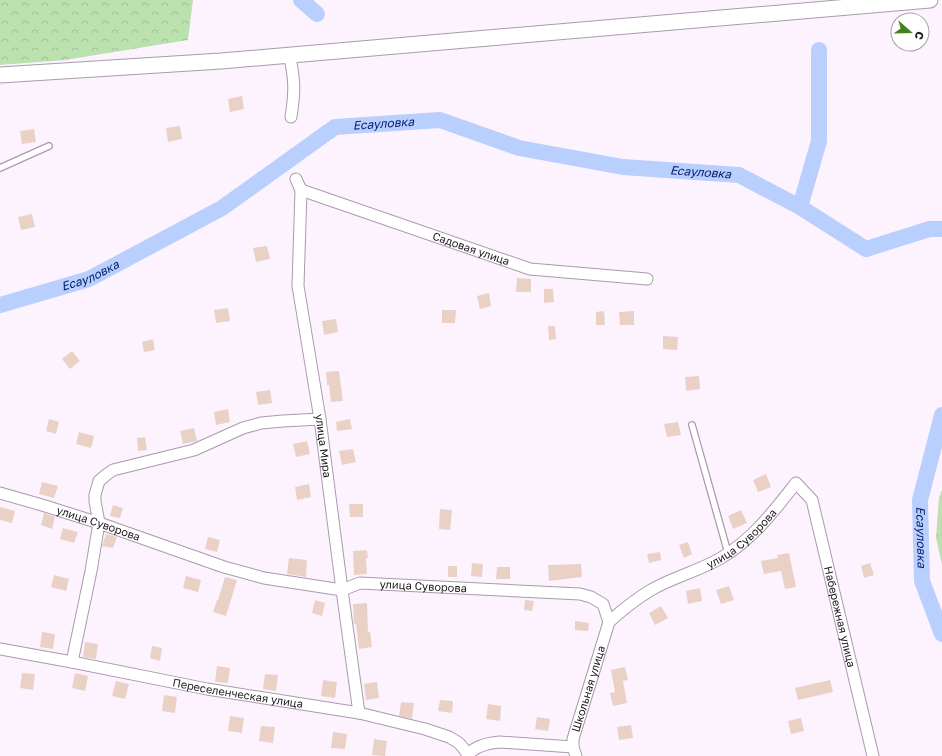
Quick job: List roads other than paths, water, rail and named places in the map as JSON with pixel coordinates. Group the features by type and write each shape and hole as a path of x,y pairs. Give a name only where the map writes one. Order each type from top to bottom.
{"street":[{"path":"0,75 221,61 930,0"},
{"path":"289,54 294,73 294,96 291,117"},
{"name":"улица Мира","path":"296,179 301,190 298,286 320,420 360,713"},
{"name":"Садовая улица","path":"301,190 530,269 647,279"},
{"path":"72,662 91,571 99,523 95,501 99,481 113,470 194,450 243,428 261,423 284,420 320,420"},
{"name":"улица Суворова","path":"0,493 99,523 224,567 256,576 342,590 360,583 580,594 591,597 603,604 609,622 652,590 714,562 739,546 764,524 796,483"},
{"name":"Набережная улица","path":"796,483 812,500 873,756"},
{"name":"Школьная улица","path":"575,751 573,739 609,622"},
{"name":"Переселенческая улица","path":"0,649 207,689 360,713 425,729 449,737 459,743 468,755"},
{"path":"468,755 475,748 482,745 500,742 575,751"}],"lane":[{"path":"0,168 49,146"},
{"path":"692,425 728,553"}],"waterway":[{"name":"Есауловка","path":"301,0 317,14"},
{"name":"Есауловка","path":"800,207 819,141 819,50"},
{"name":"Есауловка","path":"0,305 89,279 222,208 335,127 440,120 519,148 623,167 739,175 800,207 866,249 929,229 942,229"},
{"name":"Есауловка","path":"942,415 920,500 922,581 942,634"}]}
